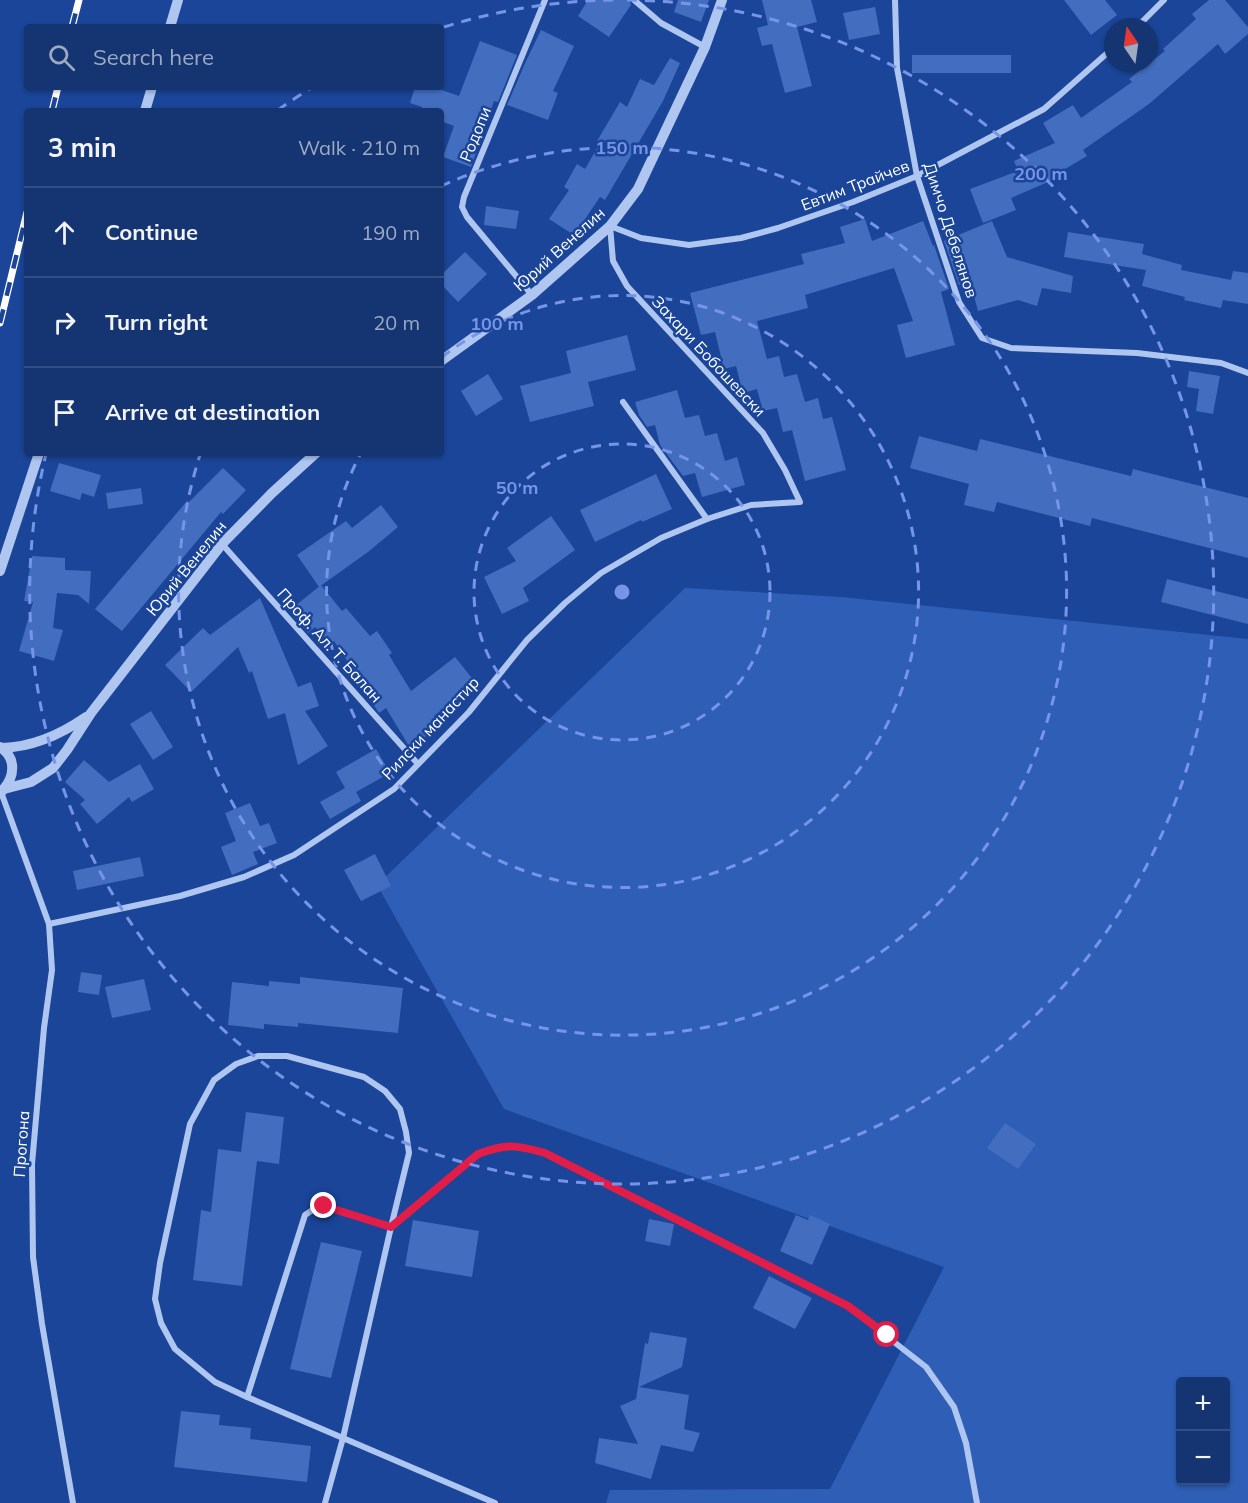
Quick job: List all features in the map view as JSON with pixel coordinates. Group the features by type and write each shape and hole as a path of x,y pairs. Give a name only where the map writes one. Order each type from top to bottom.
{"street":[{"path":"171,24 178,0"},
{"name":"Родопи","path":"532,295 467,218 462,207 464,197 545,0"},
{"path":"634,0 661,23 705,47"},
{"name":"Юрий Венелин","path":"444,359 532,295 610,226 638,189 705,47 722,0"},
{"name":"Димчо Дебелянов","path":"895,0 897,68 917,176 959,302 982,338 1011,348 1137,353 1221,363 1248,373"},
{"path":"1146,18 1164,0"},
{"name":"Евтим Трайчев","path":"610,226 641,238 689,246 778,228 853,202 917,176 1044,109 1104,56"},
{"path":"146,108 151,90"},
{"name":"Захари Бобошевски","path":"610,226 613,261 627,286 763,434 785,470 800,502"},
{"path":"623,402 707,519"},
{"path":"0,571 38,456"},
{"name":"Юрий Венелин","path":"2,791 31,782 53,768 91,713 222,544 313,456"},
{"name":"Рилски манастир","path":"49,924 180,896 244,877 294,855 394,789 468,712 527,640 565,603 601,573 661,538 707,519 751,505 800,502"},
{"name":"Проф. Ал. Т. Балан","path":"222,544 418,764"},
{"name":"Юрий Венелин","path":"1,747 15,747 41,741 70,728 91,713"},
{"path":"1,747 8,753 13,765 12,777 2,791"},
{"name":"Прогона","path":"2,791 49,924 52,970 44,1028 32,1164 33,1257 42,1324 73,1503"},
{"path":"325,1503 343,1438 409,1153 406,1132 400,1109 385,1091 364,1077 287,1056 258,1056 236,1064 214,1080 190,1124 159,1263 155,1299 161,1323 175,1349 215,1382 247,1397 343,1438 495,1503"},
{"path":"391,1227 478,1154 495,1147 516,1145 545,1153 848,1306 887,1335 926,1367 954,1407 966,1443 977,1503"},
{"path":"247,1397 305,1215 324,1206 391,1227"}],"shaded area":[{"path":"685,588 841,597 1248,639 1248,1503 606,1503 610,1490 830,1489 944,1267 504,1109 377,885"}],"building":[{"path":"588,0 629,0 631,5 609,37 578,16"},
{"path":"678,0 709,0 701,22 674,12"},
{"path":"762,0 811,0 817,22 797,27 812,86 785,93 772,44 762,46 757,28 768,25"},
{"path":"1064,0 1105,0 1117,15 1113,18 1104,18 1104,25 1091,35"},
{"path":"1209,0 1225,0 1248,27 1248,34 1225,54 1218,44 1149,104 1083,150 1087,156 1053,176 1055,179 1011,198 1016,210 983,223 970,189 1018,171 1014,161 1055,143 1043,123 1073,105 1081,118 1132,82 1129,79 1138,72 1158,72 1158,56 1196,19 1192,14"},
{"path":"875,7 880,34 849,40 843,13"},
{"path":"541,30 574,46 553,91 558,93 548,120 507,105"},
{"path":"480,41 517,55 498,102 494,101 471,167 444,157 454,126 444,122 444,108 422,108 410,103 414,90 442,90 459,96"},
{"path":"912,55 1011,55 1011,73 912,73"},
{"path":"670,58 680,63 663,101 605,200 600,197 574,235 549,219 569,190 564,187 577,164 585,169 600,143 597,141 620,102 627,107 640,79 654,85"},
{"path":"486,206 519,211 516,229 484,225"},
{"path":"865,219 872,241 923,221 949,289 941,292 955,345 906,358 897,325 913,321 894,268 805,295 808,308 757,321 767,359 779,356 784,377 797,374 805,402 818,398 823,419 832,417 846,470 805,481 792,430 783,432 777,408 763,411 757,389 743,393 736,366 724,369 715,332 701,335 690,293 804,264 801,254 845,243 840,227"},
{"path":"992,221 1007,257 1073,276 1071,293 1042,288 1037,306 1018,300 978,311 970,281 959,285 944,241"},
{"path":"1068,232 1144,244 1142,254 1182,265 1181,270 1231,280 1233,271 1248,273 1248,304 1223,300 1221,308 1184,300 1185,297 1142,286 1146,270 1064,257"},
{"path":"465,252 487,274 458,302 444,287 444,272"},
{"path":"627,335 636,370 588,382 594,406 530,422 520,386 571,373 566,351"},
{"path":"1189,371 1220,376 1213,414 1196,411 1199,389 1187,387"},
{"path":"488,374 503,399 476,416 461,391"},
{"path":"677,390 685,418 699,415 705,436 717,433 725,461 737,457 745,485 702,497 695,473 683,476 660,445 655,425 647,427 639,415 635,402"},
{"path":"919,436 977,451 980,439 1131,476 1133,469 1248,498 1248,558 1092,518 1090,526 997,502 994,512 964,505 969,484 910,468"},
{"path":"59,463 101,475 94,497 82,493 80,500 50,491"},
{"path":"223,468 246,490 223,514 221,512 122,631 95,609 187,501 189,502"},
{"path":"656,474 672,509 642,522 641,520 595,542 580,510"},
{"path":"141,488 143,504 108,509 106,493"},
{"path":"381,505 398,527 319,587 297,555 346,521 352,528"},
{"path":"551,516 575,550 523,588 529,601 502,614 484,577 516,561 507,548"},
{"path":"32,556 65,558 65,570 91,571 89,604 78,595 57,593 53,628 63,630 54,661 19,651 33,602 24,601"},
{"path":"1167,579 1248,599 1248,624 1161,602"},
{"path":"321,585 342,611 346,608 370,636 377,631 392,653 389,655 411,691 455,657 476,683 434,716 440,728 409,746 386,708 379,713 334,641 330,645 315,627 308,633 303,627 290,610"},
{"path":"260,598 298,687 311,682 319,706 305,711 328,746 298,765 285,713 268,719 252,671 249,673 238,647 191,692 165,665 203,628 210,635"},
{"path":"151,711 173,747 153,760 130,724"},
{"path":"376,749 390,773 356,792 361,801 330,819 320,802 345,788 336,772"},
{"path":"84,760 109,782 140,764 154,789 132,802 129,797 97,824 80,804 85,800 65,782"},
{"path":"250,803 260,826 269,823 277,843 253,852 258,864 232,875 221,847 236,841 225,813"},
{"path":"375,854 391,886 361,901 344,870"},
{"path":"140,857 144,876 77,890 73,871"},
{"path":"81,972 102,975 99,995 78,992"},
{"path":"300,977 403,988 398,1033 298,1023 298,1027 264,1024 264,1029 228,1025 232,982 269,986 269,981 300,984"},
{"path":"144,979 151,1010 112,1018 105,987"},
{"path":"246,1112 284,1117 279,1164 257,1161 242,1286 193,1280 201,1210 211,1212 218,1149 241,1152"},
{"path":"1005,1123 1036,1144 1018,1169 987,1148"},
{"path":"796,1215 808,1220 810,1215 830,1224 812,1265 780,1251"},
{"path":"649,1219 674,1224 670,1246 645,1241"},
{"path":"413,1220 479,1231 472,1277 405,1266"},
{"path":"321,1242 362,1251 331,1378 290,1369"},
{"path":"769,1276 812,1298 795,1329 753,1308"},
{"path":"650,1332 687,1338 682,1367 639,1387 689,1395 684,1429 700,1433 693,1452 661,1445 651,1479 595,1463 599,1438 638,1444 620,1406 636,1399 645,1343 648,1344"},
{"path":"181,1411 220,1415 219,1425 251,1428 250,1439 311,1446 307,1482 174,1467"}],"railway":[{"path":"73,24 79,0"},
{"path":"53,108 57,90"},
{"path":"0,323 24,224"}],"route":[{"path":"324,1206 391,1227 478,1154 495,1147 516,1145 545,1153 848,1306 887,1335"}]}
